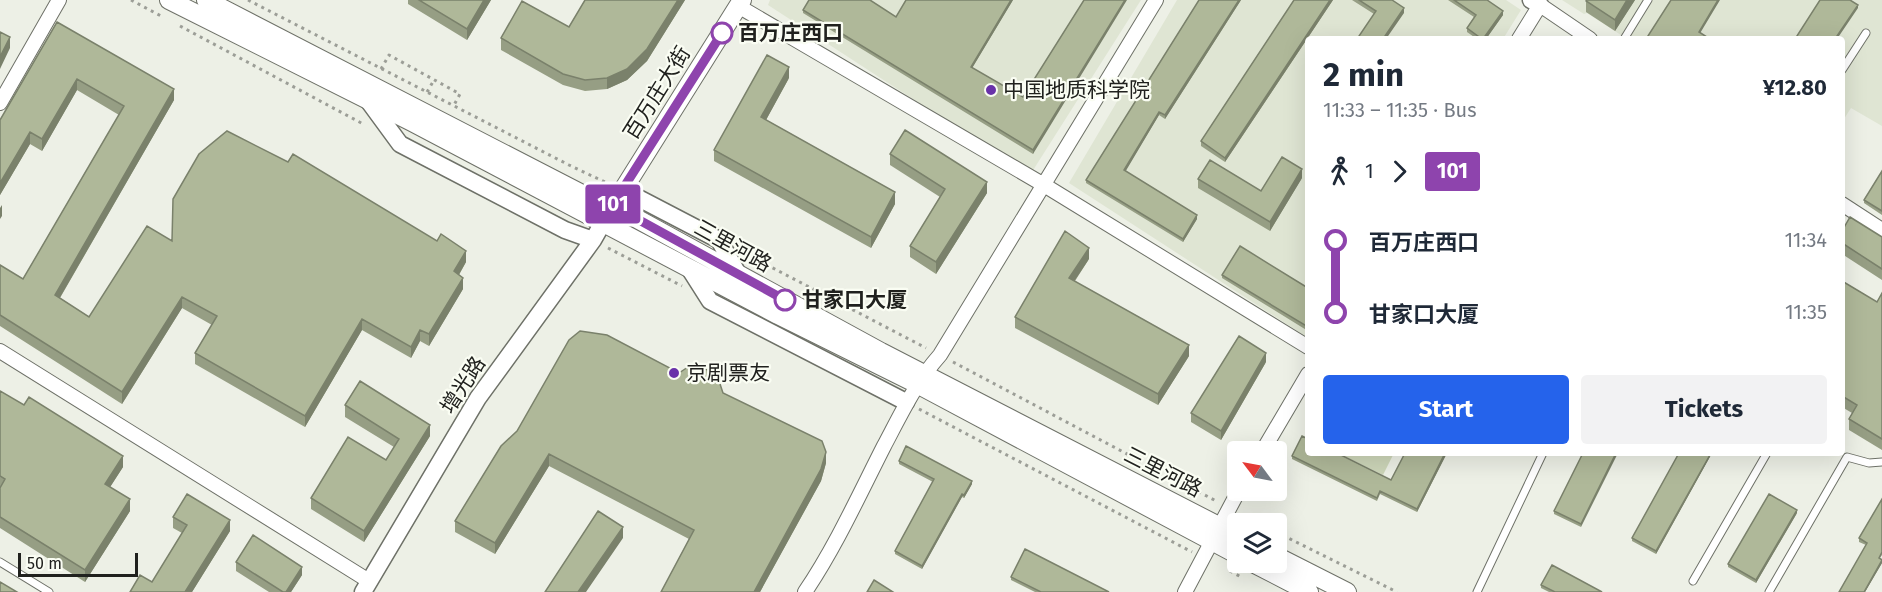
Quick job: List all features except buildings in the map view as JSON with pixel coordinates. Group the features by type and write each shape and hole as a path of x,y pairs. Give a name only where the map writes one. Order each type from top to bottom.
{"main road":[{"name":"三里河路","path":"206,0 607,216 689,268 921,379"},
{"name":"百万庄大街","path":"607,216 736,2"},
{"name":"三里河路","path":"166,8 367,99 607,216 630,215 1227,550"},
{"name":"三里河路","path":"1211,542 1227,538"},
{"path":"1287,562 1347,592"},
{"path":"1272,573 1309,592"}],"street":[{"path":"0,103 59,0"},
{"path":"805,592 823,566 906,402 940,355 1156,0"},
{"path":"736,2 1044,185 1305,345"},
{"path":"1520,36 1535,3 1585,36"},
{"name":"三里河路","path":"367,99 400,144 565,230 593,240"},
{"path":"623,190 719,240 738,274"},
{"path":"1845,206 1882,230"},
{"name":"增光路","path":"366,587 478,398 593,240 607,216"},
{"name":"三里河路","path":"689,268 710,301"},
{"path":"710,301 906,402"},
{"path":"0,351 366,587"},
{"path":"1268,441 1305,379"},
{"path":"1185,592 1232,501"}],"lane":[{"path":"1626,36 1648,0"},
{"path":"1845,65 1866,33"},
{"path":"1845,455 1869,463 1882,462"},
{"path":"1478,592 1542,456"},
{"path":"1693,581 1765,456"},
{"path":"1768,592 1843,456"},
{"path":"0,562 49,592"}],"path":[{"path":"131,0 166,8"},
{"path":"248,0 569,165 623,190"},
{"path":"172,22 369,128"},
{"path":"378,76 389,55 460,94 451,112"},
{"path":"593,240 710,301"},
{"name":"三里河路","path":"719,240 1238,513"},
{"path":"906,402 1211,542 1251,582"},
{"path":"1287,537 1397,592"}],"shaded area":[{"name":"中国地质科学院","path":"770,0 1141,0 1030,175 768,5"},
{"path":"1177,0 1506,0 1521,10 1505,36 1305,36 1305,336 1069,183"},
{"path":"1562,0 1882,0 1882,126 1851,108 1845,117 1845,36 1622,36 1587,13 1584,14"},
{"path":"1344,456 1392,456 1383,475"}],"bus line":[{"name":"101","path":"722,33 610,209 630,215 785,300"}],"place":[{"name":"百万庄西口","path":"722,33"},
{"name":"中国地质科学院","path":"991,90"},
{"name":"甘家口大厦","path":"785,300"},
{"name":"京剧票友","path":"674,373"}]}
